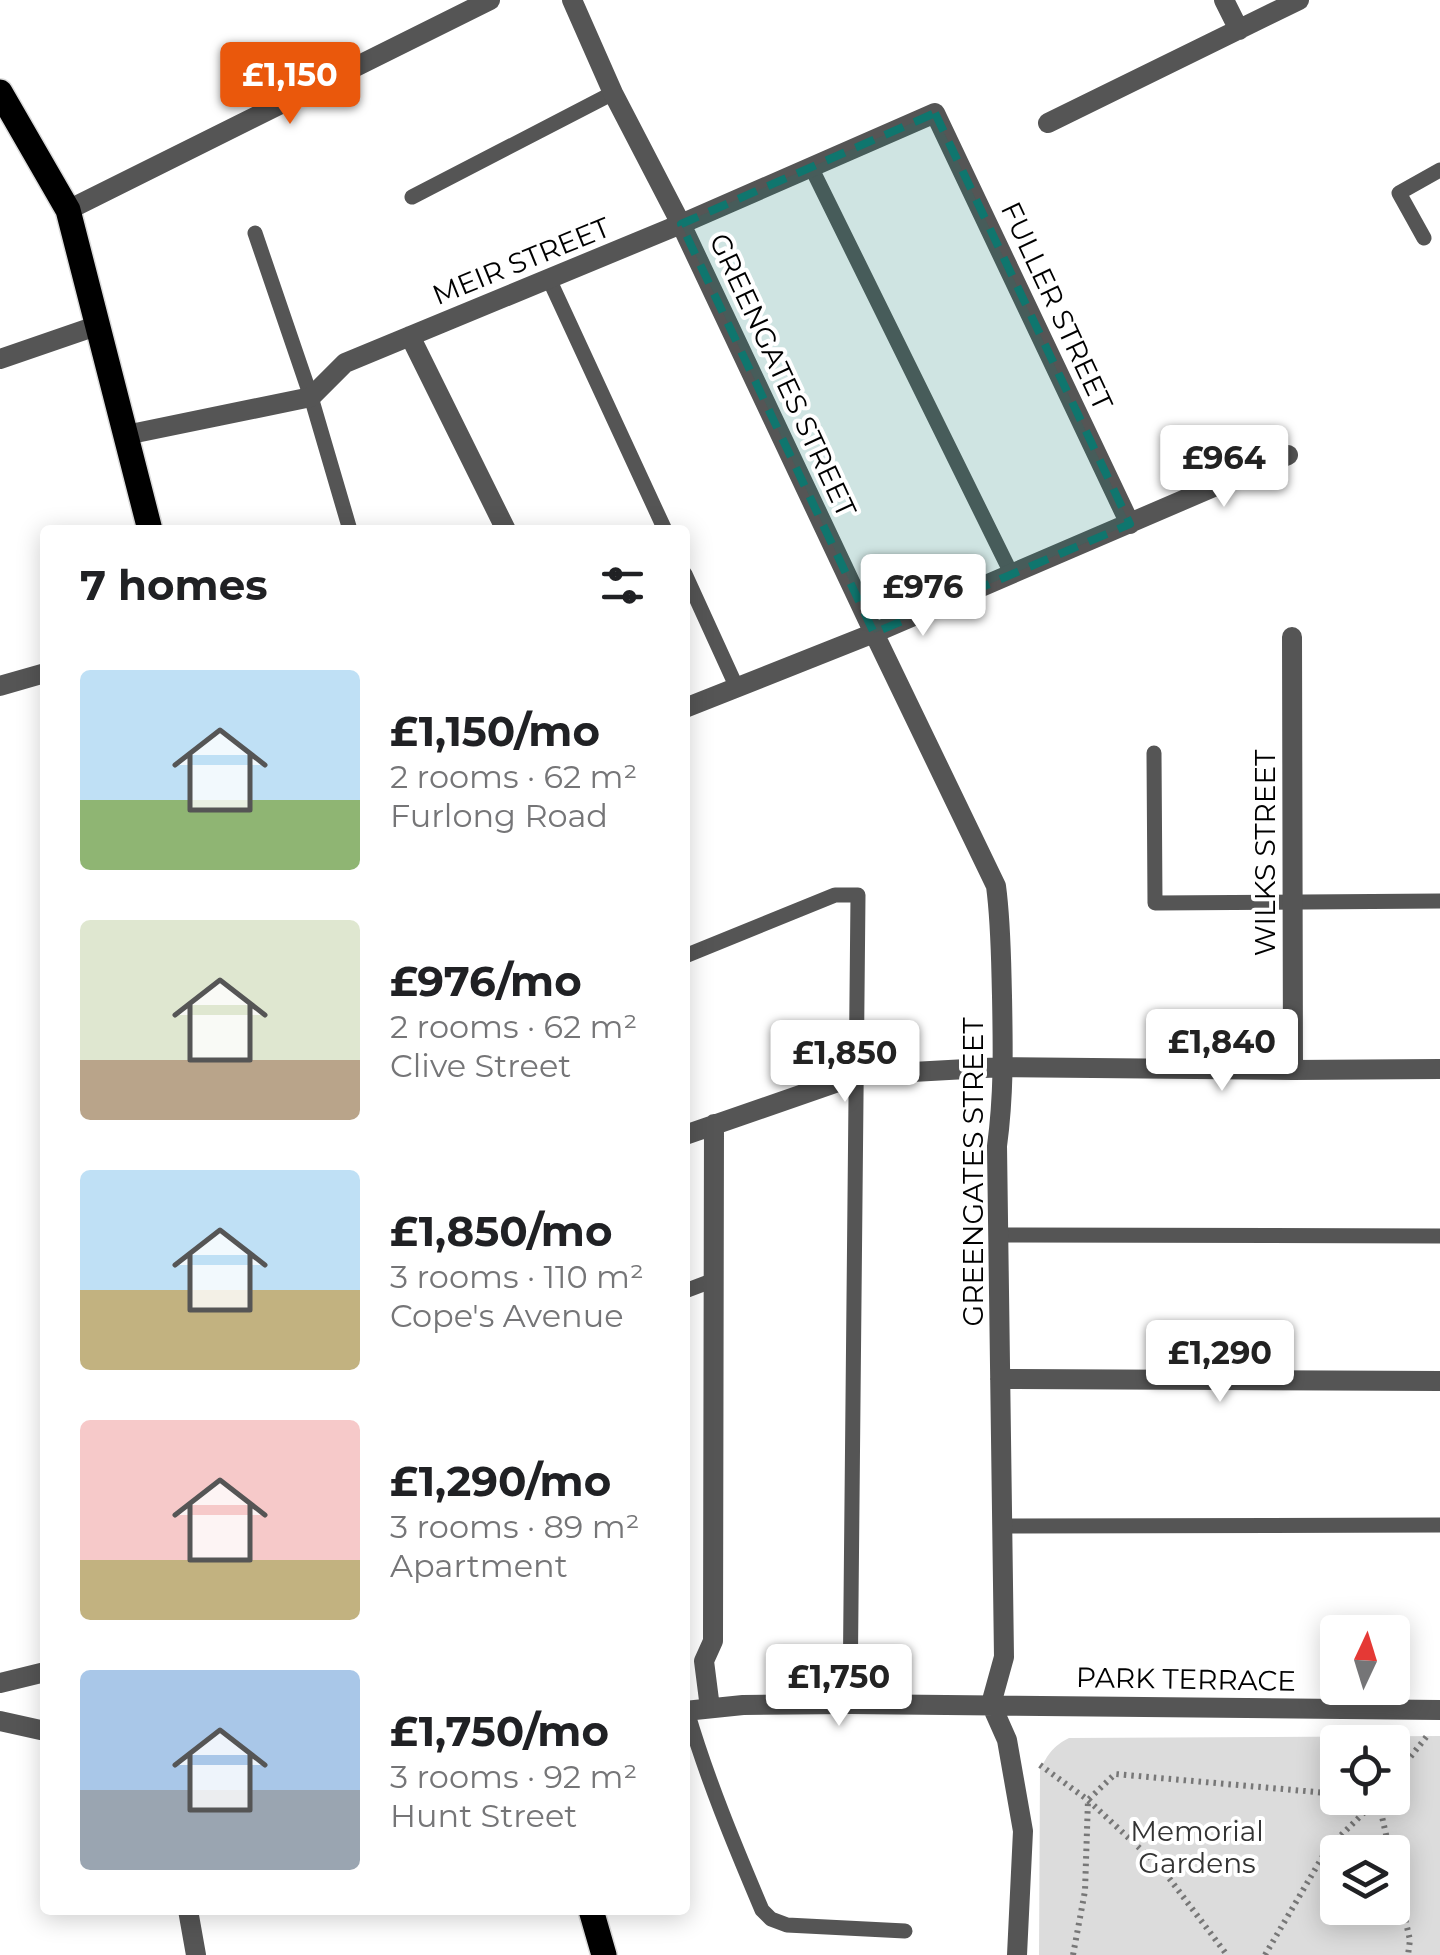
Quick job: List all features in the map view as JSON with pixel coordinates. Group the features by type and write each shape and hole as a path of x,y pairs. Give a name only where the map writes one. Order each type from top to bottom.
{"main road":[{"path":"0,92 68,210 149,525"},
{"path":"592,1915 604,1955"}],"street":[{"path":"68,210 490,0"},
{"name":"GREENGATES STREET","path":"572,0 996,886 1003,1066 996,1146 1004,1657 991,1704"},
{"path":"1224,0 1239,30"},
{"path":"1048,123 1299,0"},
{"name":"MEIR STREET","path":"311,397 345,363 681,224 935,112"},
{"name":"FULLER STREET","path":"935,112 1135,522"},
{"path":"0,359 96,326"},
{"path":"410,336 504,525"},
{"path":"126,435 311,397"},
{"path":"690,706 874,633 1288,455"},
{"name":"WILKS STREET","path":"1292,637 1292,1070"},
{"path":"0,686 40,674"},
{"path":"690,1133 858,1075 1003,1066 1440,1069"},
{"path":"710,1708 704,1661 713,1641 714,1124"},
{"path":"1000,1379 1440,1381"},
{"path":"0,1683 40,1673"},
{"name":"PARK TERRACE","path":"690,1710 743,1705 850,1704 1440,1710"},
{"path":"991,1704 1007,1740 1022,1831 1017,1955"},
{"path":"0,1722 40,1730"},
{"path":"189,1915 196,1955"}],"lane":[{"path":"412,197 614,92"},
{"path":"811,167 1012,574"},
{"path":"1424,238 1399,193 1440,170"},
{"path":"255,232 311,397 349,525"},
{"path":"549,279 663,525"},
{"path":"690,585 737,688"},
{"path":"1154,753 1155,903 1440,901"},
{"path":"690,954 836,895 858,894 850,1704"},
{"path":"998,1235 1440,1236"},
{"path":"690,1289 714,1280"},
{"path":"1002,1526 1440,1525"},
{"path":"690,1723 726,1826 762,1910 787,1925 905,1930"}],"path":[{"path":"1410,1758 1428,1735"},
{"path":"1007,1740 1088,1800 1163,1870 1226,1955"},
{"path":"1072,1955 1085,1890 1088,1800 1115,1774 1320,1792"},
{"path":"1265,1955 1327,1850 1362,1815"},
{"path":"1407,1925 1408,1955"}],"highlighted area":[{"path":"935,113 1130,524 874,633 681,224"}],"green space":[{"name":"Memorial Gardens","path":"1410,1736 1440,1736 1440,1955 1039,1955 1040,1770 1059,1744 1069,1738 1320,1737 1320,1815 1410,1815"}]}
